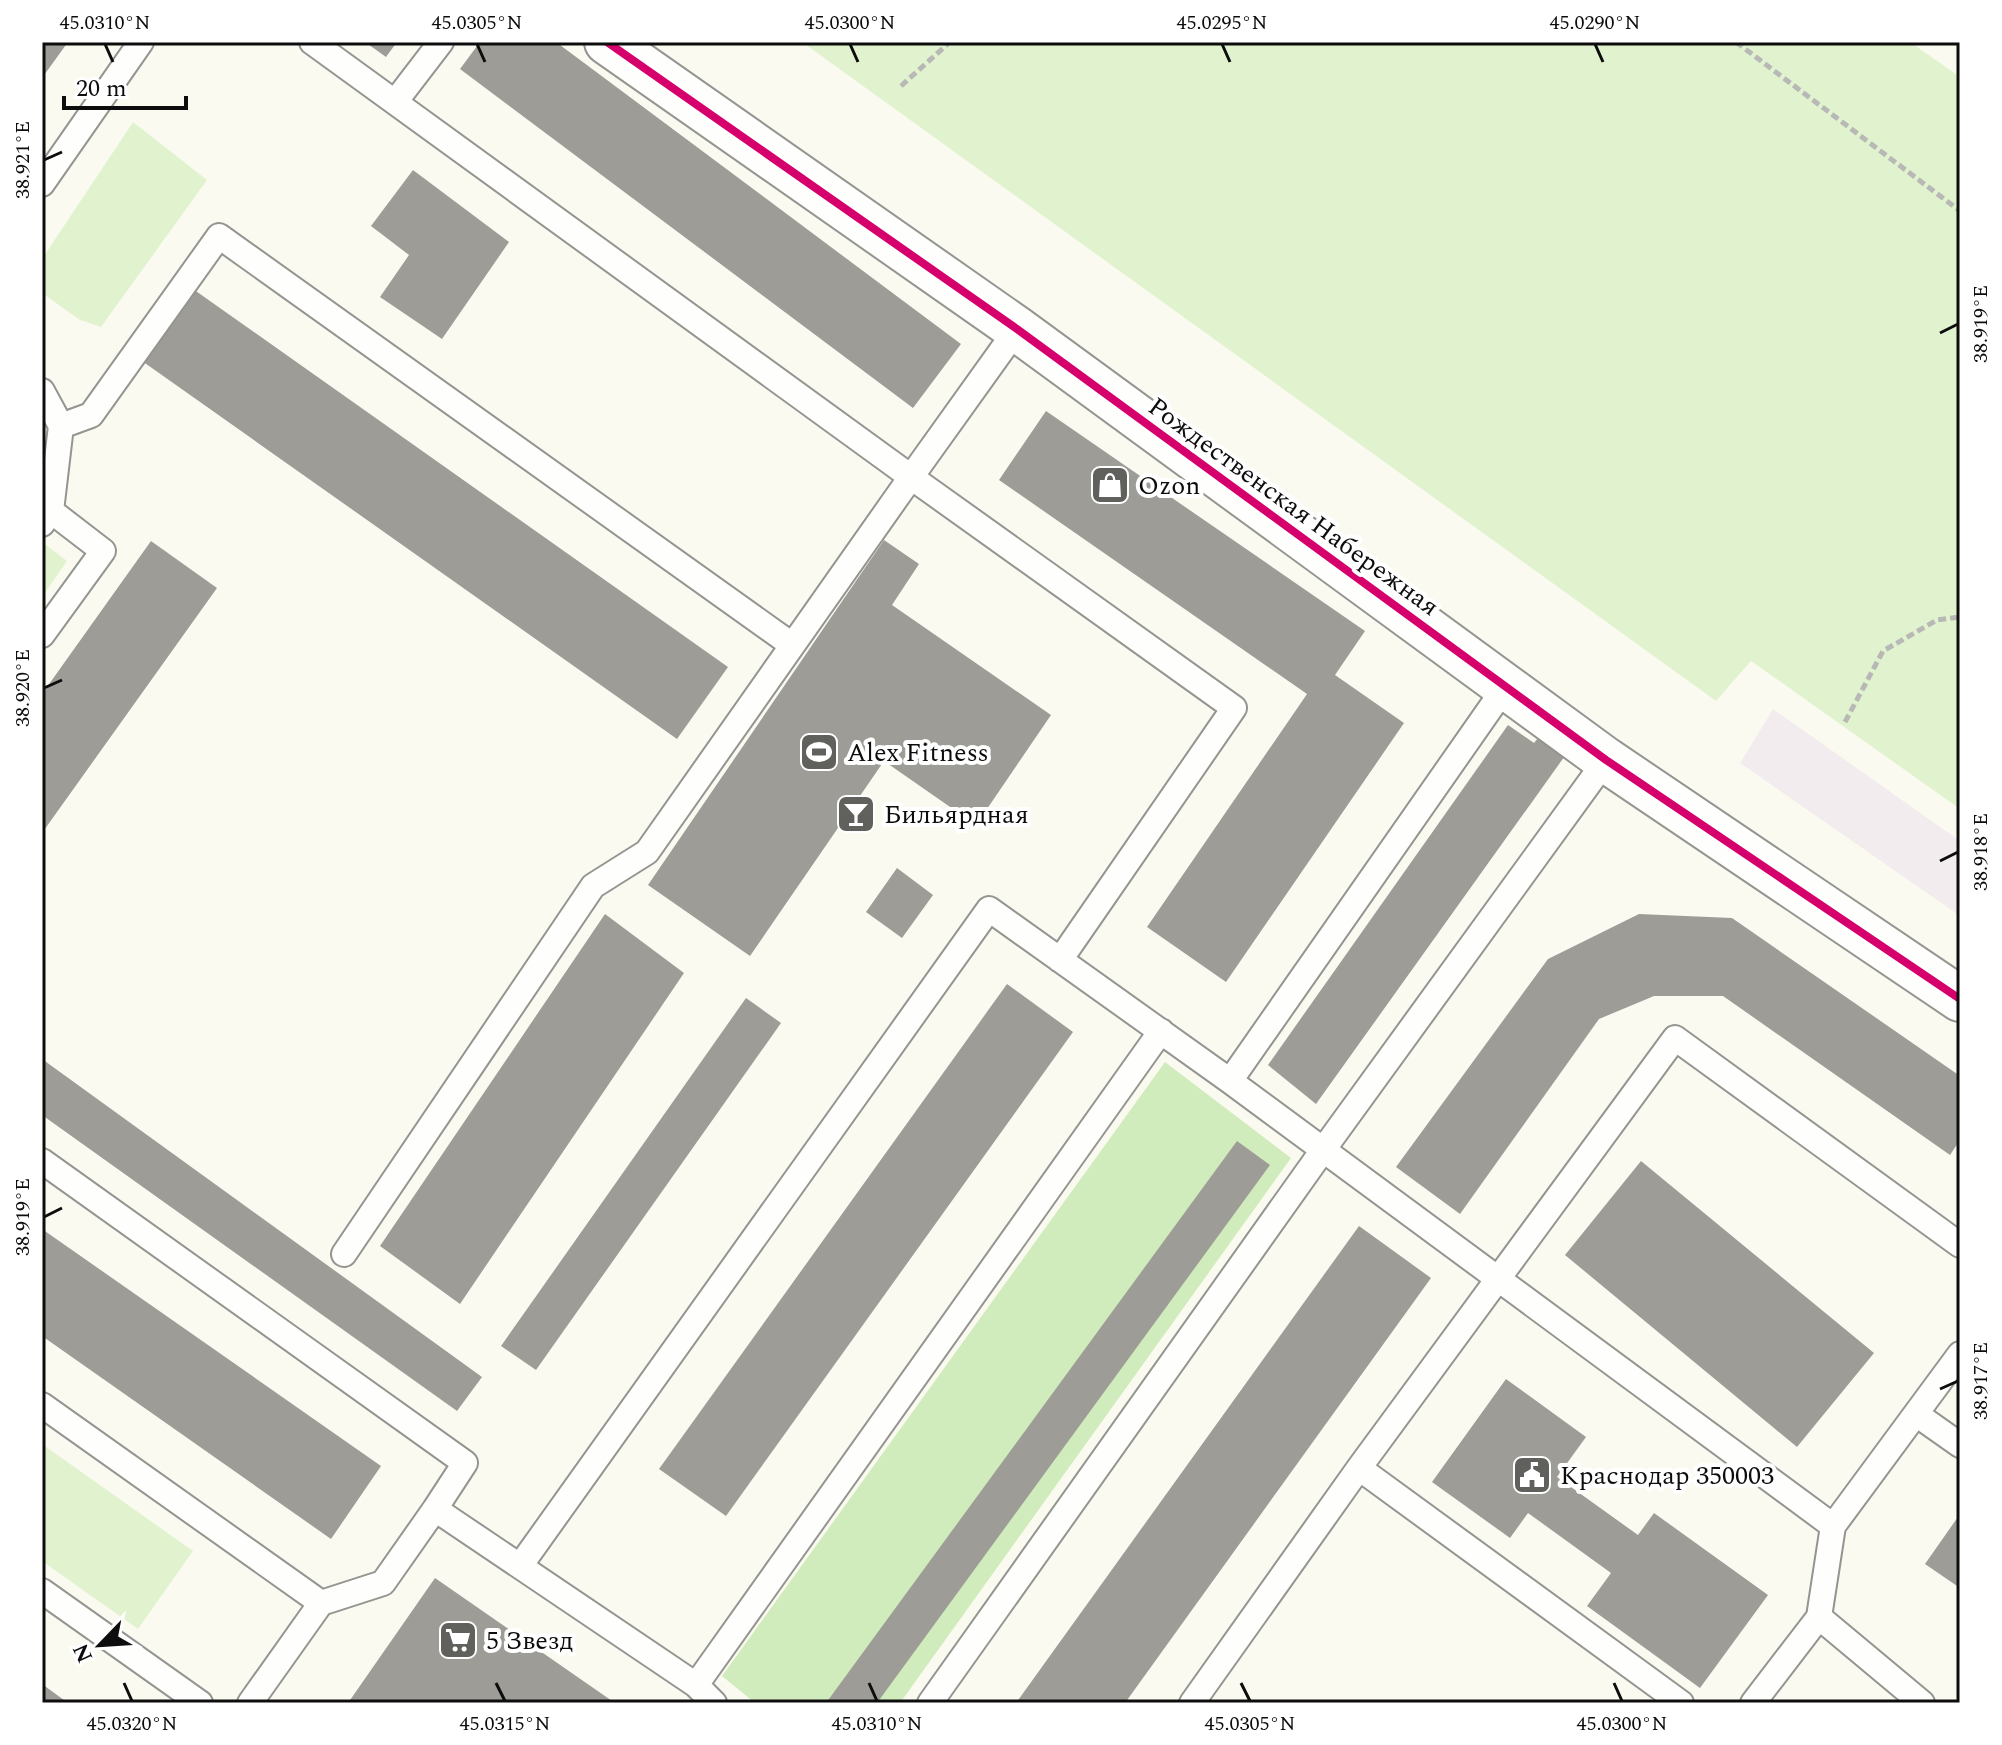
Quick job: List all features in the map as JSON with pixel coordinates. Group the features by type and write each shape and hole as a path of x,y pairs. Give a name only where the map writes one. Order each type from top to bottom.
{"street":[{"name":"Рождественская Набережная","path":"607,42 1017,329 1606,760 1960,999"}],"lane":[{"path":"42,184 141,42"},
{"path":"312,42 1234,708 1060,960"},
{"path":"395,102 441,42"},
{"path":"61,426 91,415 219,236 792,645"},
{"path":"344,1254 593,886 647,852 1017,329"},
{"path":"42,391 61,426 47,518 103,551 42,635"},
{"path":"1230,1081 1506,686"},
{"path":"930,1703 1323,1150 1606,760"},
{"path":"520,1566 989,909 1230,1081 1833,1526"},
{"path":"696,1685 1161,1031"},
{"path":"1192,1703 1497,1278 1675,1038 1960,1245"},
{"path":"42,1161 465,1463 383,1583 321,1603 250,1703"},
{"path":"1753,1703 1819,1617 1833,1526 1960,1354"},
{"path":"42,1405 321,1603"},
{"path":"1916,1414 1960,1445"},
{"path":"1359,1468 1681,1703"},
{"path":"435,1509 696,1685 714,1703"},
{"path":"42,1591 200,1703"},
{"path":"1819,1617 1922,1703"}],"path":[{"path":"901,86 950,42"},
{"path":"1736,42 1960,211"},
{"path":"1845,722 1883,651 1937,620 1960,617"}],"shaded area":[{"path":"1773,709 1960,841 1960,916 1740,763"}],"green space":[{"path":"802,42 1910,42 1960,77 1960,809 1751,661 1716,701"},
{"path":"133,122 207,180 101,327 80,320 42,293 42,259"},
{"path":"42,542 67,561 42,597"},
{"path":"1165,1062 1291,1158 900,1703 755,1703 722,1676"},
{"path":"42,1444 193,1551 138,1629 42,1561"}],"building":[{"path":"42,42 68,42 42,78"},
{"path":"365,42 397,42 386,57"},
{"path":"480,42 556,42 961,344 913,408 460,69"},
{"path":"413,170 509,242 442,339 380,297 409,255 371,226"},
{"path":"193,289 728,667 677,739 142,361"},
{"path":"1046,411 1365,631 1335,675 1404,723 1226,982 1147,927 1307,694 999,480"},
{"path":"884,540 919,564 892,605 1051,715 976,825 884,761 750,956 648,885"},
{"path":"151,541 217,588 42,833 42,694"},
{"path":"1508,725 1534,743 1547,727 1572,746 1316,1104 1268,1065"},
{"path":"897,868 933,895 902,938 866,912"},
{"path":"605,914 684,973 460,1304 380,1246"},
{"path":"1639,914 1732,918 1960,1076 1960,1140 1950,1155 1723,996 1654,996 1599,1019 1460,1214 1396,1167 1548,959"},
{"path":"1007,984 1073,1032 726,1516 659,1469"},
{"path":"746,998 781,1023 536,1370 501,1346"},
{"path":"42,1059 482,1377 457,1411 42,1115"},
{"path":"1237,1141 1270,1165 877,1703 826,1703"},
{"path":"1641,1161 1874,1353 1797,1447 1565,1255"},
{"path":"1359,1226 1431,1278 1125,1703 1016,1703"},
{"path":"42,1229 381,1466 331,1539 42,1336"},
{"path":"1506,1379 1586,1437 1557,1477 1638,1535 1654,1513 1768,1595 1700,1688 1587,1606 1611,1573 1528,1513 1510,1538 1432,1482"},
{"path":"1960,1514 1960,1588 1925,1564"},
{"name":"5 Звезд","path":"435,1578 615,1703 348,1703"},
{"path":"42,1684 68,1703 42,1703"}],"cycle path":[{"path":"607,42 1017,329 1606,760 1960,999"}],"place":[{"name":"Ozon","path":"1110,485"},
{"name":"Alex Fitness","path":"819,752"},
{"name":"Бильярдная","path":"856,814"},
{"name":"Краснодар 350003","path":"1532,1475"},
{"name":"5 Звезд","path":"458,1640"}]}
